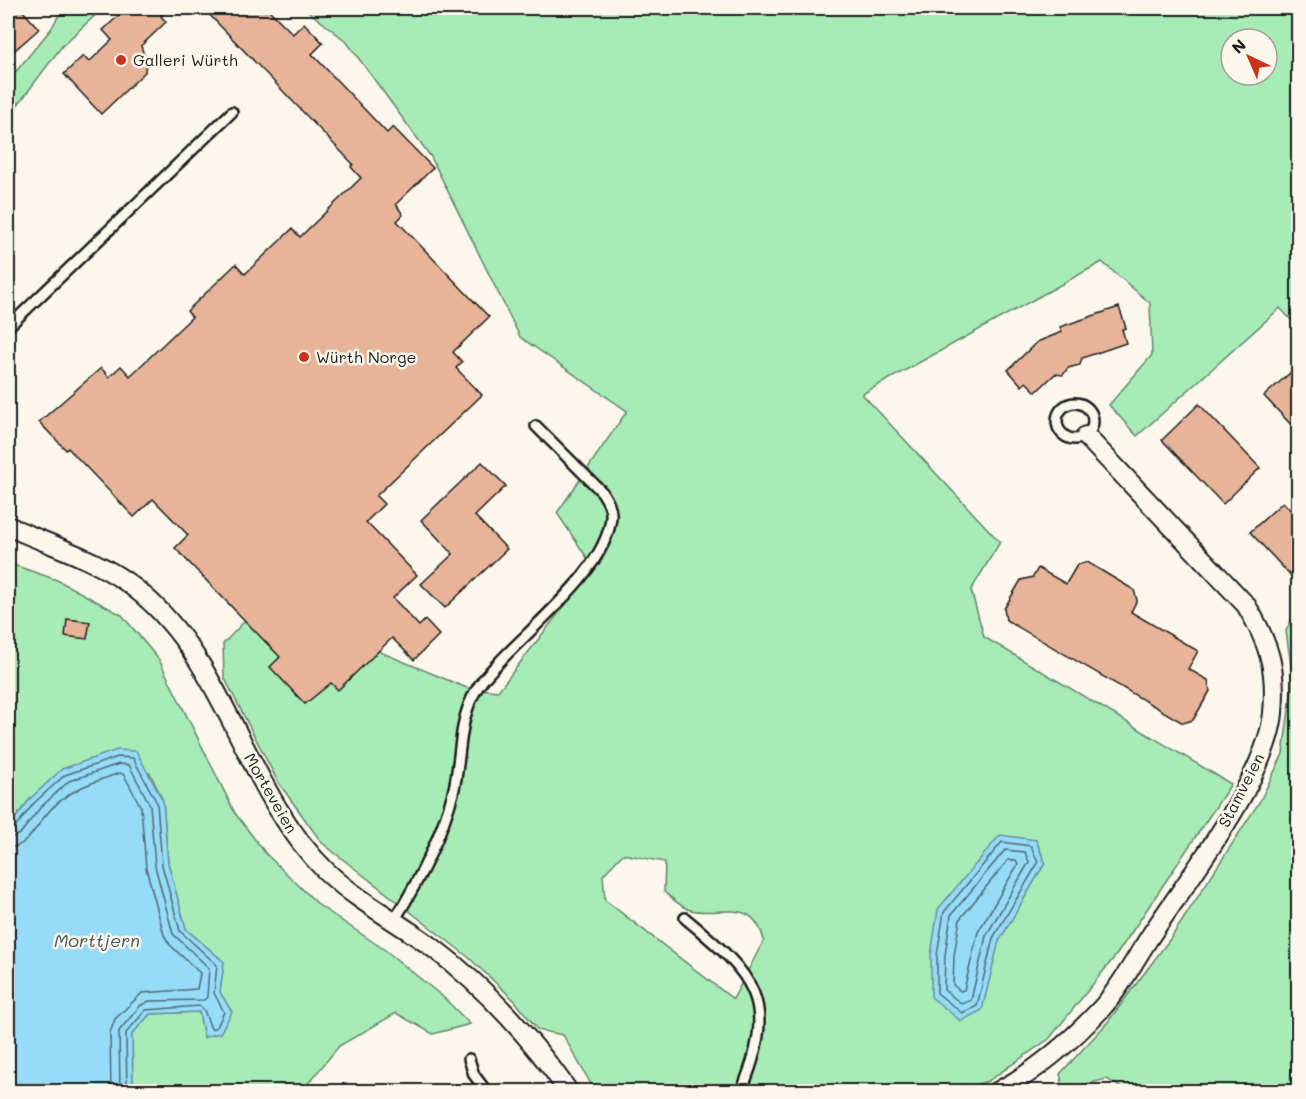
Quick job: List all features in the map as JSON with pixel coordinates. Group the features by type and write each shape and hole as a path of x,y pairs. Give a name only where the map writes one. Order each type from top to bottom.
{"street":[{"name":"Stamveien","path":"997,1092 1031,1073 1054,1055 1102,1008 1230,815 1260,760 1273,715 1274,671 1264,635 1246,605 1086,435"},
{"name":"Morteveien","path":"8,526 105,568 136,589 160,611 197,658 273,801 298,839 337,881 448,959 482,990 537,1049 568,1091"}],"lane":[{"path":"8,327 232,112"},
{"path":"1079,403 1088,408 1093,417 1092,427 1086,435 1079,439 1063,435 1056,419 1064,406 1079,403"},
{"path":"394,921 418,879 445,816 457,771 462,724 474,693 494,668 588,570 605,537 611,517 609,505 602,492 536,426"},
{"path":"685,918 738,965 757,998 760,1013 755,1053 741,1092"},
{"path":"469,1059 474,1075 487,1092"}],"green space":[{"path":"63,8 103,8 62,46 8,118 8,81 51,29"},
{"path":"304,8 1298,8 1298,327 1280,308 1137,436 1109,405 1152,355 1150,303 1102,262 862,394 1000,542 971,590 984,637 1231,784 1117,954 1049,1039 988,1081 954,1092 595,1091 563,1035 538,1030 515,1001 467,956 322,843 278,782 224,677 223,644 258,607 274,608 467,688 498,691 594,568 557,513 627,411 520,337 431,157 346,41","holes":["1036,840 1045,863 999,941","623,854 665,862 664,892 680,905 688,909 703,911 744,913 759,926 764,940 733,999 605,900 603,875"]},
{"path":"8,563 57,580 122,615 159,660 235,813 266,854 320,906 385,950 443,997 470,1024 433,1034 396,1013 339,1046 302,1091 133,1091 132,1034 150,1014 199,1012 204,1037 220,992 224,962 186,929 168,863 163,801 150,773 30,799 8,828"},
{"path":"1298,608 1298,1091 1126,1091 1107,1079 1064,1089 1060,1074 1107,1023 1173,935 1260,801 1283,754 1293,680 1286,631"}],"water":[{"name":"Morttjern","path":"117,750 136,751 163,801 168,863 186,929 224,962 220,992 232,1012 220,1033 204,1037 199,1012 150,1014 132,1034 133,1091 8,1091 8,828 30,799 62,769"},
{"path":"1000,835 1036,840 1045,863 999,941 982,1010 961,1021 931,997 931,955 938,909"}],"building":[{"path":"8,8 20,8 39,29 8,56"},
{"path":"127,8 170,8 161,16 166,22 141,46 146,61 145,72 101,114 64,74 83,56 89,62 112,40 103,30"},
{"name":"Würth Norge","path":"203,8 267,8 293,34 304,23 323,43 312,54 387,133 393,127 433,168 396,204 403,215 397,221 489,317 453,352 462,362 456,368 482,395 376,496 384,504 366,522 417,575 393,598 419,626 425,620 439,635 414,660 392,638 338,690 331,683 305,704 270,667 280,657 175,548 188,535 153,499 134,517 68,448 66,450 39,422 101,368 109,377 121,366 130,376 192,317 187,311 236,264 245,274 292,229 300,237 361,178 351,167 353,164"},
{"path":"1119,307 1126,328 1122,329 1126,343 1082,358 1080,365 1068,368 1063,375 1055,374 1036,392 1026,382 1022,386 1008,370 1037,342 1062,332 1060,327"},
{"path":"1299,365 1299,433 1264,396"},
{"path":"1199,404 1260,468 1223,504 1162,440"},
{"path":"482,462 506,486 475,516 507,549 445,608 421,584 453,554 421,520"},
{"path":"1283,502 1299,519 1299,568 1290,575 1250,532"},
{"path":"1087,562 1134,590 1137,600 1131,612 1198,651 1188,669 1208,680 1210,691 1193,720 1183,723 1006,620 1004,609 1021,580 1033,577 1038,568 1066,584 1077,565"},
{"path":"67,619 90,622 87,639 65,636"}],"place":[{"name":"Galleri Würth","path":"121,60"},
{"name":"Würth Norge","path":"304,357"}]}
